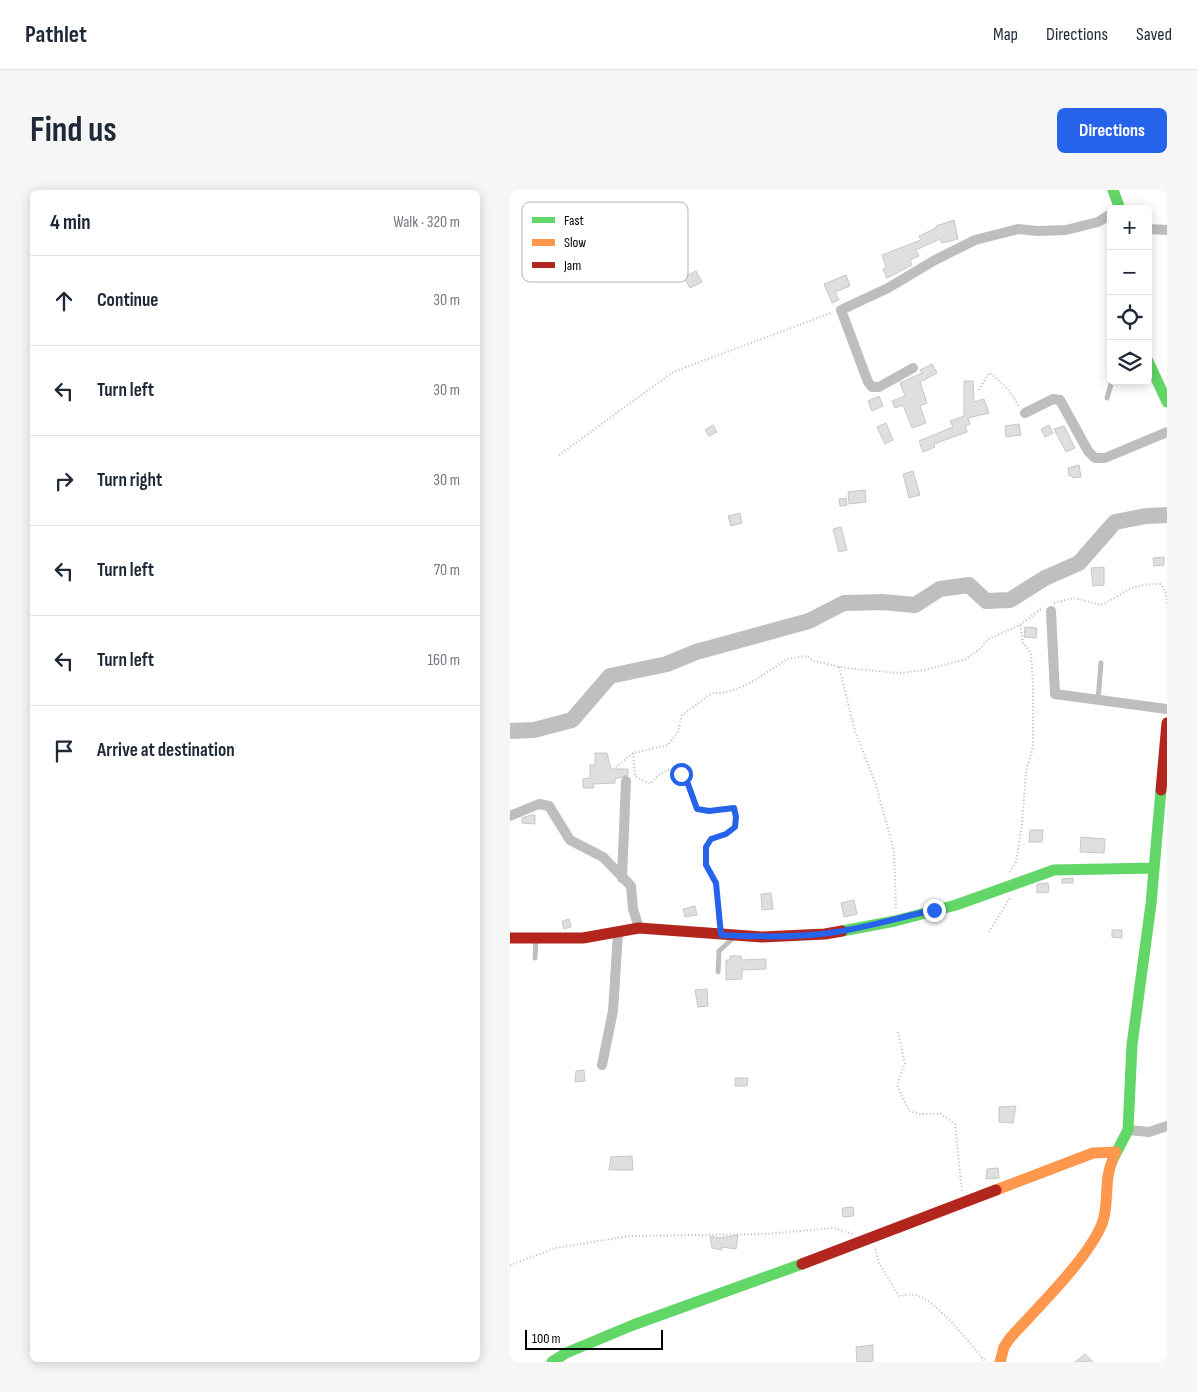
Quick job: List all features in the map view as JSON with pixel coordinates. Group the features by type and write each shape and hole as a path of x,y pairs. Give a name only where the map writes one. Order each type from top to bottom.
{"street":[{"path":"1113,190 1116,205"},
{"path":"913,368 879,387 872,388 868,382 841,310 888,288 935,260 975,240 1018,229 1037,231 1066,230 1098,222 1107,216"},
{"path":"1152,229 1167,230"},
{"path":"1152,370 1167,402"},
{"path":"1024,413 1053,399 1060,400 1088,452 1094,458 1104,458 1167,432"},
{"path":"1050,607 1055,694 1167,710"},
{"path":"1000,1362 1004,1347 1010,1338 1067,1275 1095,1237 1103,1222 1108,1170 1128,1130 1132,1044 1154,868 1167,723"},
{"path":"622,878 626,781"},
{"path":"510,816 539,804 549,806 570,840 603,857 632,889 633,909 639,928"},
{"path":"510,938 583,938 639,928 762,937 825,934 895,921 969,902 1016,882 1065,868 1154,868"},
{"path":"602,1065 613,1011 618,933"},
{"path":"1128,1130 1149,1132 1167,1126"},
{"path":"552,1362 566,1353 633,1325 871,1239 1093,1153 1116,1152"}],"lane":[{"path":"1107,398 1111,385"},
{"path":"1098,701 1100,663"},
{"path":"718,972 720,948 736,936"},
{"path":"535,958 536,938"}],"path":[{"path":"559,455 673,372 841,310"},
{"path":"979,390 989,373 998,379 1013,395 1021,412 1024,413"},
{"path":"616,767 632,753 668,745 678,732 682,715 712,693 722,693 737,689 755,680 786,658 807,656 814,661 839,666 898,673 925,670 966,659 980,649 988,639 1020,625 1050,607 1074,598 1101,605 1133,586 1161,584 1166,594 1167,606"},
{"path":"1002,888 1016,862 1022,825 1026,772 1033,747 1031,655 1030,650 1023,643 1020,625"},
{"path":"839,666 856,732 876,785 894,851 897,888 895,921"},
{"path":"632,753 635,776 644,781 650,784 664,772 675,770 681,774 688,784 697,809 709,811 734,808 736,817 735,827 726,834 711,839 706,847 706,865 716,883 721,935"},
{"path":"989,932 1010,899 1016,882"},
{"path":"898,1032 905,1064 897,1085 909,1111 920,1114 941,1114 955,1124 963,1203"},
{"path":"510,1265 556,1248 594,1240 629,1236 766,1234 834,1228 871,1239 879,1263 899,1296 915,1295 930,1304 956,1327 986,1362"}],"building":[{"path":"954,220 958,239 942,243 940,239 916,250 919,256 910,260 912,265 887,278 883,269 886,267 882,255 921,240 919,236 936,228 936,226"},
{"path":"696,271 702,282 690,288 687,282 688,275"},
{"path":"846,275 850,286 835,292 839,300 832,303 824,284"},
{"path":"932,364 937,373 920,382 927,403 920,406 926,423 912,428 903,405 895,408 892,401 905,396 900,383 922,373 920,370"},
{"path":"964,381 973,381 974,402 984,399 989,413 968,418 970,424 965,426 967,432 934,444 935,447 923,452 919,441 953,427 950,421 964,416"},
{"path":"879,396 883,406 872,411 868,401"},
{"path":"886,423 893,440 885,444 877,427"},
{"path":"1019,424 1021,435 1006,437 1005,426"},
{"path":"713,425 717,432 709,436 705,430"},
{"path":"1049,425 1053,433 1045,437 1041,429"},
{"path":"1064,426 1075,448 1066,452 1054,429"},
{"path":"1079,465 1081,477 1073,478 1073,476 1069,476 1068,468"},
{"path":"913,471 920,495 909,498 903,474"},
{"path":"865,490 866,502 849,504 848,492"},
{"path":"846,498 847,505 840,506 839,499"},
{"path":"740,513 742,523 731,526 728,516"},
{"path":"841,527 847,550 839,552 833,529"},
{"path":"1164,557 1164,565 1154,566 1153,558"},
{"path":"1104,567 1104,585 1093,586 1091,568"},
{"path":"1025,627 1037,628 1036,638 1024,637"},
{"path":"595,753 607,753 611,769 628,769 628,775 615,779 615,783 593,784 594,788 583,788 583,779 590,778 590,765 595,765"},
{"path":"535,815 535,824 522,823 522,818"},
{"path":"1030,830 1043,830 1042,842 1029,842"},
{"path":"1081,837 1105,839 1104,853 1080,852"},
{"path":"1073,878 1073,883 1062,883 1062,879"},
{"path":"1048,883 1049,892 1037,893 1037,884"},
{"path":"771,893 773,909 762,910 761,894"},
{"path":"854,900 857,914 844,917 841,903"},
{"path":"695,906 697,915 685,917 683,909"},
{"path":"569,919 571,927 564,929 562,921"},
{"path":"1112,930 1122,930 1122,938 1112,937"},
{"path":"730,956 741,956 742,960 766,959 766,969 742,970 742,979 726,980 726,960 730,960"},
{"path":"707,989 708,1006 698,1007 695,990"},
{"path":"584,1070 585,1081 575,1082 576,1071"},
{"path":"735,1078 748,1078 747,1086 735,1086"},
{"path":"1016,1106 1013,1123 999,1122 999,1107"},
{"path":"632,1156 633,1170 609,1170 611,1157"},
{"path":"998,1168 999,1178 986,1179 987,1169"},
{"path":"853,1207 854,1216 843,1217 842,1208"},
{"path":"738,1235 736,1249 722,1247 722,1250 712,1248 710,1236 719,1238"},
{"path":"873,1345 873,1361 857,1362 856,1347"},
{"path":"1085,1354 1093,1362 1075,1362"}],"waterway":[{"path":"510,731 534,730 572,720 610,676 667,664 696,652 809,621 844,603 882,602 915,605 940,589 969,585 986,601 1010,600 1045,578 1079,563 1115,522 1146,516 1167,515"}],"traffic: fast":[{"path":"1113,190 1119,205"},
{"path":"1152,370 1167,402"},
{"path":"1113,1159 1128,1130 1132,1045 1151,904 1161,790"},
{"path":"842,931 895,921 956,905 1054,870 1154,868"},
{"path":"552,1362 566,1353 633,1325 802,1264"}],"traffic: slow":[{"path":"996,1190 1093,1153 1116,1152"},
{"path":"1000,1362 1004,1347 1010,1338 1073,1268 1095,1238 1102,1224 1106,1208 1108,1175 1113,1159"}],"traffic: jam":[{"path":"1161,790 1167,723"},
{"path":"510,938 583,938 639,928 762,937 825,934 842,931"},
{"path":"802,1264 996,1190"}],"route":[{"path":"681,774 688,784 697,809 709,811 734,808 736,817 735,827 726,834 711,839 706,847 706,865 716,883 716,899 721,935 762,937 825,934 895,921 934,910"}]}
